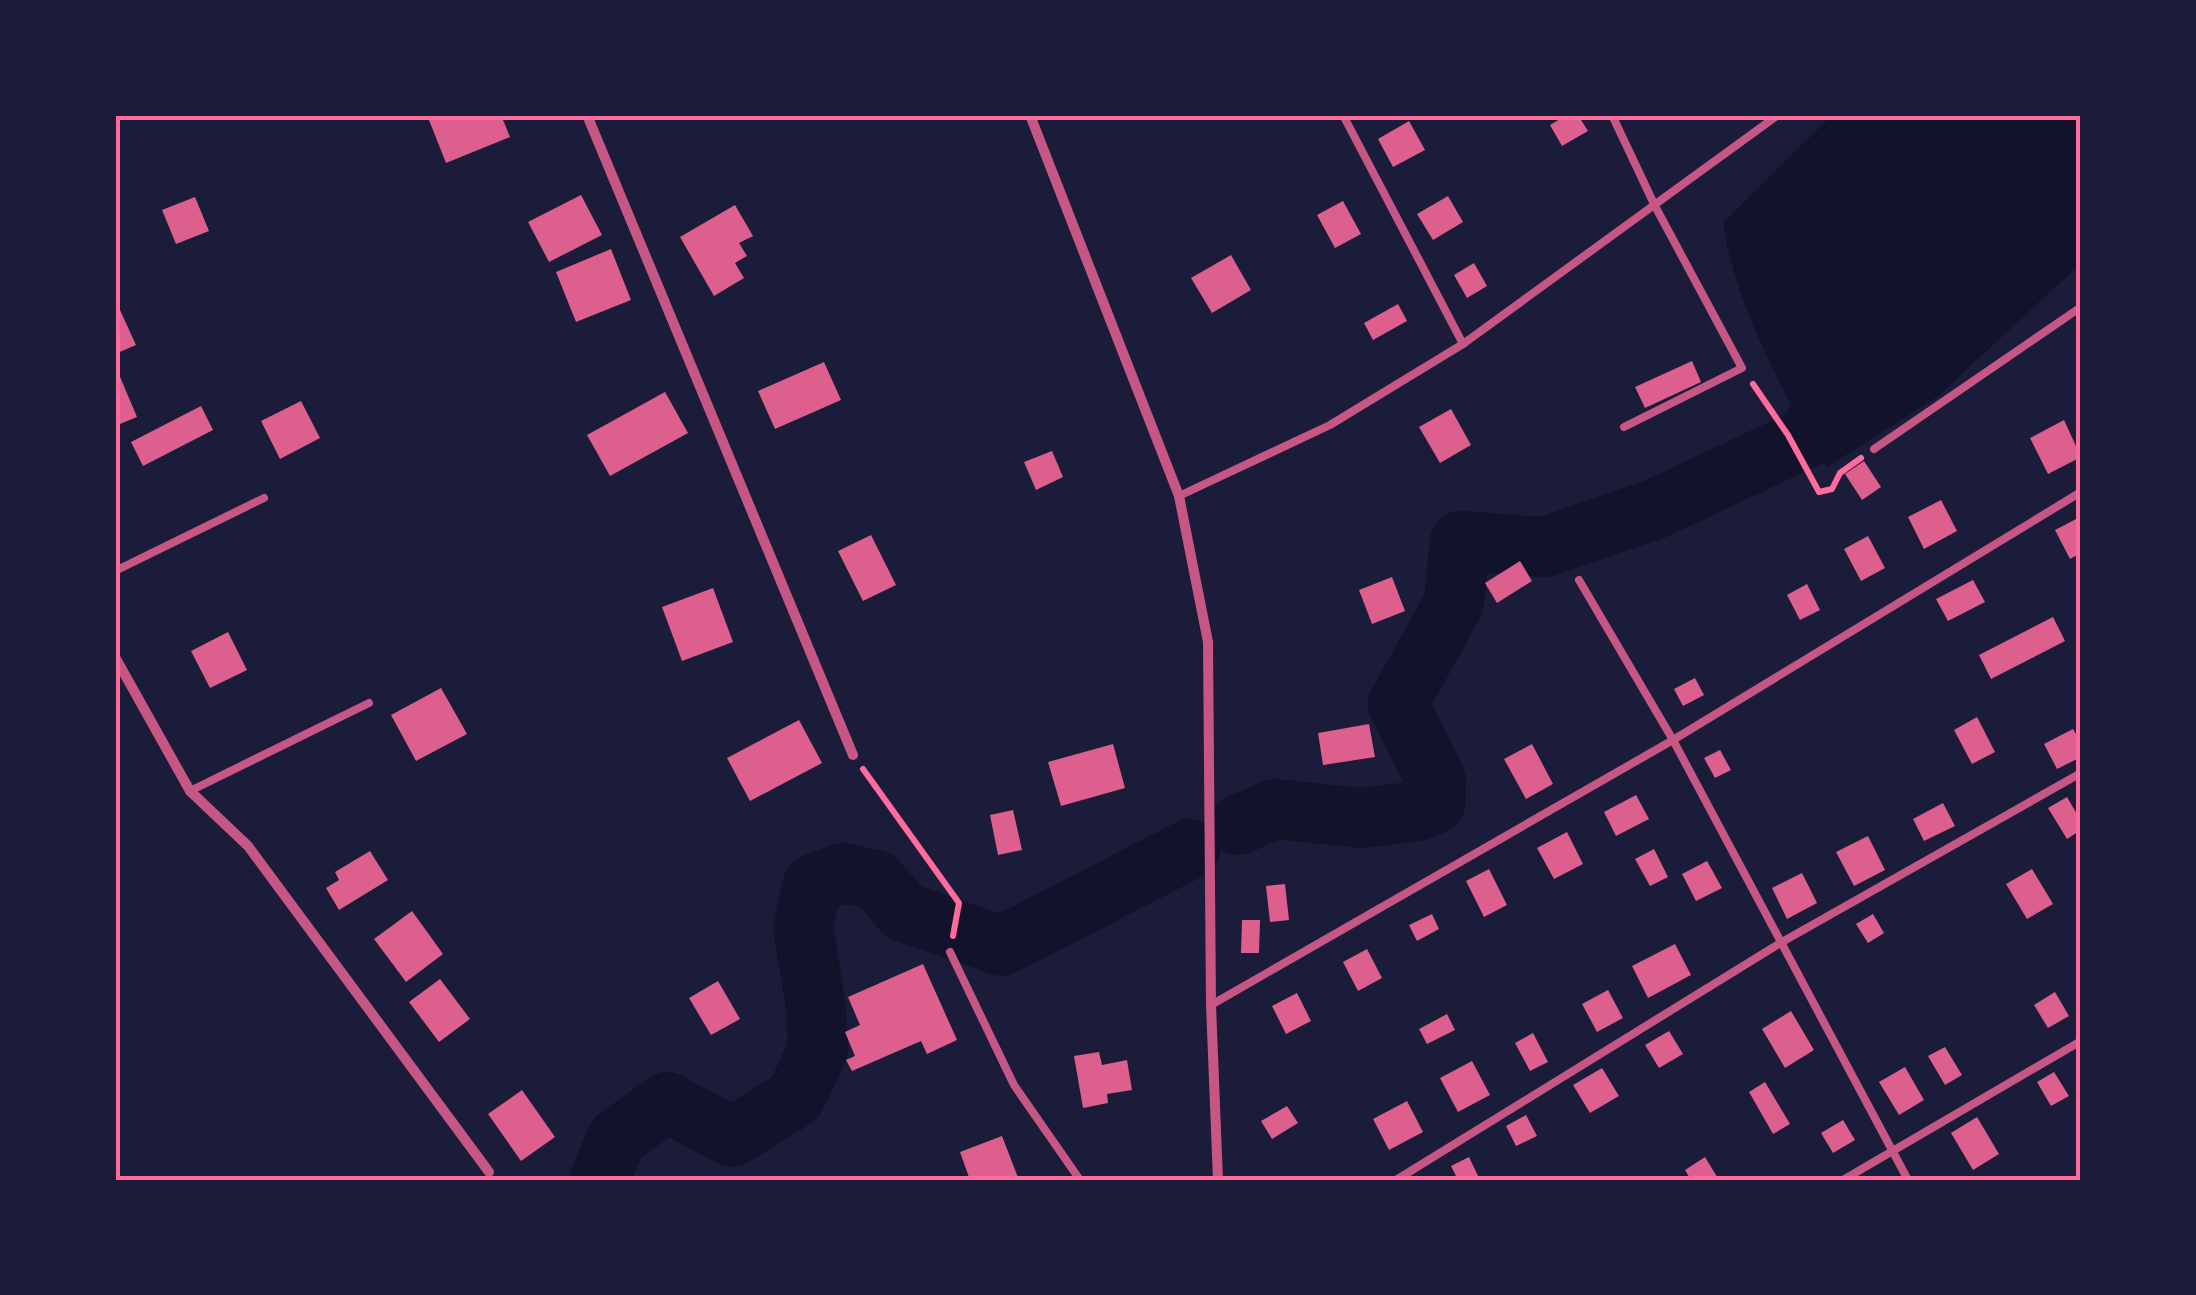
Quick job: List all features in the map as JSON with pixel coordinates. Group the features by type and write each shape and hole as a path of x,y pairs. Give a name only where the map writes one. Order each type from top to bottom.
{"street":[{"path":"587,115 854,755"},
{"path":"1030,115 1179,496 1208,642 1211,1005 1218,1180"},
{"path":"115,658 190,791 248,846 489,1172"}],"lane":[{"path":"1343,115 1462,344"},
{"path":"1612,115 1655,206 1742,368 1624,427"},
{"path":"1179,496 1330,425 1462,344 1778,115"},
{"path":"1874,449 2081,307"},
{"path":"1211,1005 1672,740 2081,492"},
{"path":"115,571 264,498"},
{"path":"1579,580 1672,740 1908,1180"},
{"path":"190,791 369,703"},
{"path":"1396,1180 1782,942 2081,773"},
{"path":"950,952 1014,1085 1080,1180"},
{"path":"1843,1180 2081,1041"}],"path":[{"path":"1742,368 1788,435 1820,492 1832,489 1840,473 1874,449"},
{"path":"854,755 958,903 950,952"}],"shaded area":[{"path":"1832,115 2081,115 2081,263 1937,397 1827,467 1811,447 1752,322 1723,223"}],"building":[{"path":"427,115 501,115 510,137 446,163"},
{"path":"1567,115 1578,115 1588,131 1562,146 1550,125"},
{"path":"1409,121 1425,150 1393,167 1378,139"},
{"path":"581,195 602,235 549,262 528,222"},
{"path":"1448,196 1463,222 1433,240 1417,214"},
{"path":"195,197 209,231 176,244 162,210"},
{"path":"1343,201 1361,234 1335,248 1317,215"},
{"path":"735,205 753,236 739,243 747,256 735,263 744,278 714,296 680,237"},
{"path":"611,249 631,300 576,322 556,272"},
{"path":"1231,255 1251,290 1212,313 1191,278"},
{"path":"1474,263 1487,286 1467,298 1454,275"},
{"path":"115,299 136,345 115,354"},
{"path":"1398,304 1407,321 1373,340 1364,323"},
{"path":"1692,361 1701,382 1645,408 1635,387"},
{"path":"824,362 841,400 775,429 758,391"},
{"path":"115,365 137,417 115,426"},
{"path":"665,392 688,433 610,476 587,435"},
{"path":"301,401 320,438 280,459 261,421"},
{"path":"201,406 213,430 143,466 131,442"},
{"path":"1451,409 1471,445 1440,463 1419,427"},
{"path":"2064,420 2081,457 2048,474 2030,438"},
{"path":"1052,451 1063,477 1036,490 1024,462"},
{"path":"1864,461 1881,487 1862,500 1845,474"},
{"path":"1941,500 1957,531 1924,549 1908,517"},
{"path":"2080,517 2081,553 2070,559 2055,530"},
{"path":"871,535 896,585 863,601 838,551"},
{"path":"1868,536 1885,568 1861,581 1844,549"},
{"path":"1520,561 1532,581 1497,603 1485,583"},
{"path":"1392,577 1405,611 1372,624 1359,590"},
{"path":"1973,580 1985,602 1948,621 1936,599"},
{"path":"1807,584 1820,610 1800,620 1787,595"},
{"path":"713,588 733,642 682,661 662,607"},
{"path":"2053,617 2065,641 1991,679 1979,655"},
{"path":"228,632 247,670 210,688 191,651"},
{"path":"1695,678 1704,695 1683,706 1674,689"},
{"path":"441,688 467,734 416,761 391,715"},
{"path":"1977,717 1995,752 1972,764 1954,730"},
{"path":"799,720 822,763 750,801 727,758"},
{"path":"1369,724 1375,757 1323,765 1318,733"},
{"path":"2073,729 2081,743 2081,757 2057,769 2044,744"},
{"path":"1113,744 1125,788 1061,806 1048,762"},
{"path":"1532,744 1553,784 1526,799 1504,759"},
{"path":"1720,750 1731,770 1715,778 1704,758"},
{"path":"1636,795 1649,819 1616,836 1604,812"},
{"path":"2067,797 2081,821 2081,830 2067,839 2048,808"},
{"path":"1943,803 1955,826 1924,841 1913,819"},
{"path":"1013,810 1022,850 998,855 990,815"},
{"path":"1567,832 1583,864 1554,879 1537,848"},
{"path":"1868,836 1885,870 1854,886 1836,852"},
{"path":"1654,849 1668,877 1650,886 1635,859"},
{"path":"370,851 388,880 339,910 326,888 339,880 335,872"},
{"path":"1707,861 1722,888 1696,901 1682,874"},
{"path":"1489,869 1507,905 1484,917 1466,881"},
{"path":"2032,869 2053,904 2027,919 2006,884"},
{"path":"1802,873 1817,903 1787,919 1772,888"},
{"path":"1285,884 1289,920 1270,922 1266,886"},
{"path":"412,911 443,954 406,982 374,939"},
{"path":"1432,914 1439,929 1417,941 1409,925"},
{"path":"1873,914 1884,933 1868,943 1856,924"},
{"path":"1242,920 1260,920 1259,953 1241,953"},
{"path":"1675,944 1691,975 1648,998 1632,966"},
{"path":"1367,949 1382,978 1358,991 1343,962"},
{"path":"923,964 957,1040 927,1054 921,1041 852,1071 846,1060 855,1056 845,1032 860,1025 848,997"},
{"path":"440,979 470,1019 439,1042 409,1002"},
{"path":"718,981 740,1019 711,1035 689,998"},
{"path":"1608,990 1623,1018 1597,1032 1582,1004"},
{"path":"2055,992 2069,1016 2048,1028 2034,1005"},
{"path":"1297,993 1311,1021 1286,1034 1272,1006"},
{"path":"1791,1011 1814,1050 1785,1068 1762,1029"},
{"path":"1447,1014 1455,1030 1427,1044 1419,1029"},
{"path":"1669,1031 1683,1054 1659,1068 1645,1045"},
{"path":"1533,1033 1548,1062 1530,1071 1515,1043"},
{"path":"1945,1047 1962,1075 1945,1085 1928,1056"},
{"path":"1099,1052 1102,1065 1127,1060 1132,1090 1107,1094 1108,1103 1083,1108 1074,1056"},
{"path":"1472,1061 1490,1095 1458,1112 1440,1078"},
{"path":"1905,1067 1924,1100 1899,1115 1879,1082"},
{"path":"1602,1068 1619,1096 1590,1113 1573,1085"},
{"path":"2054,1072 2069,1096 2051,1106 2037,1082"},
{"path":"1765,1082 1790,1124 1773,1134 1749,1092"},
{"path":"522,1090 555,1137 521,1161 488,1114"},
{"path":"1407,1101 1423,1132 1389,1150 1373,1119"},
{"path":"1287,1106 1298,1123 1272,1139 1261,1121"},
{"path":"1526,1115 1537,1136 1516,1146 1506,1126"},
{"path":"1977,1117 1999,1154 1973,1170 1951,1133"},
{"path":"1843,1120 1855,1140 1833,1153 1821,1133"},
{"path":"1002,1136 1019,1180 970,1180 960,1152"},
{"path":"1469,1157 1480,1180 1458,1180 1451,1166"},
{"path":"1705,1157 1719,1180 1691,1180 1685,1170"}],"waterway":[{"path":"1238,825 1275,809 1362,818 1418,811 1435,804 1436,780 1398,704 1454,603 1460,541 1544,547 1655,509 1806,438 1852,369"},
{"path":"599,1180 617,1138 667,1102 732,1137 795,1098 818,1050 816,1007 803,927 813,884 843,873 876,880 904,912 1002,946 1190,849"}]}
